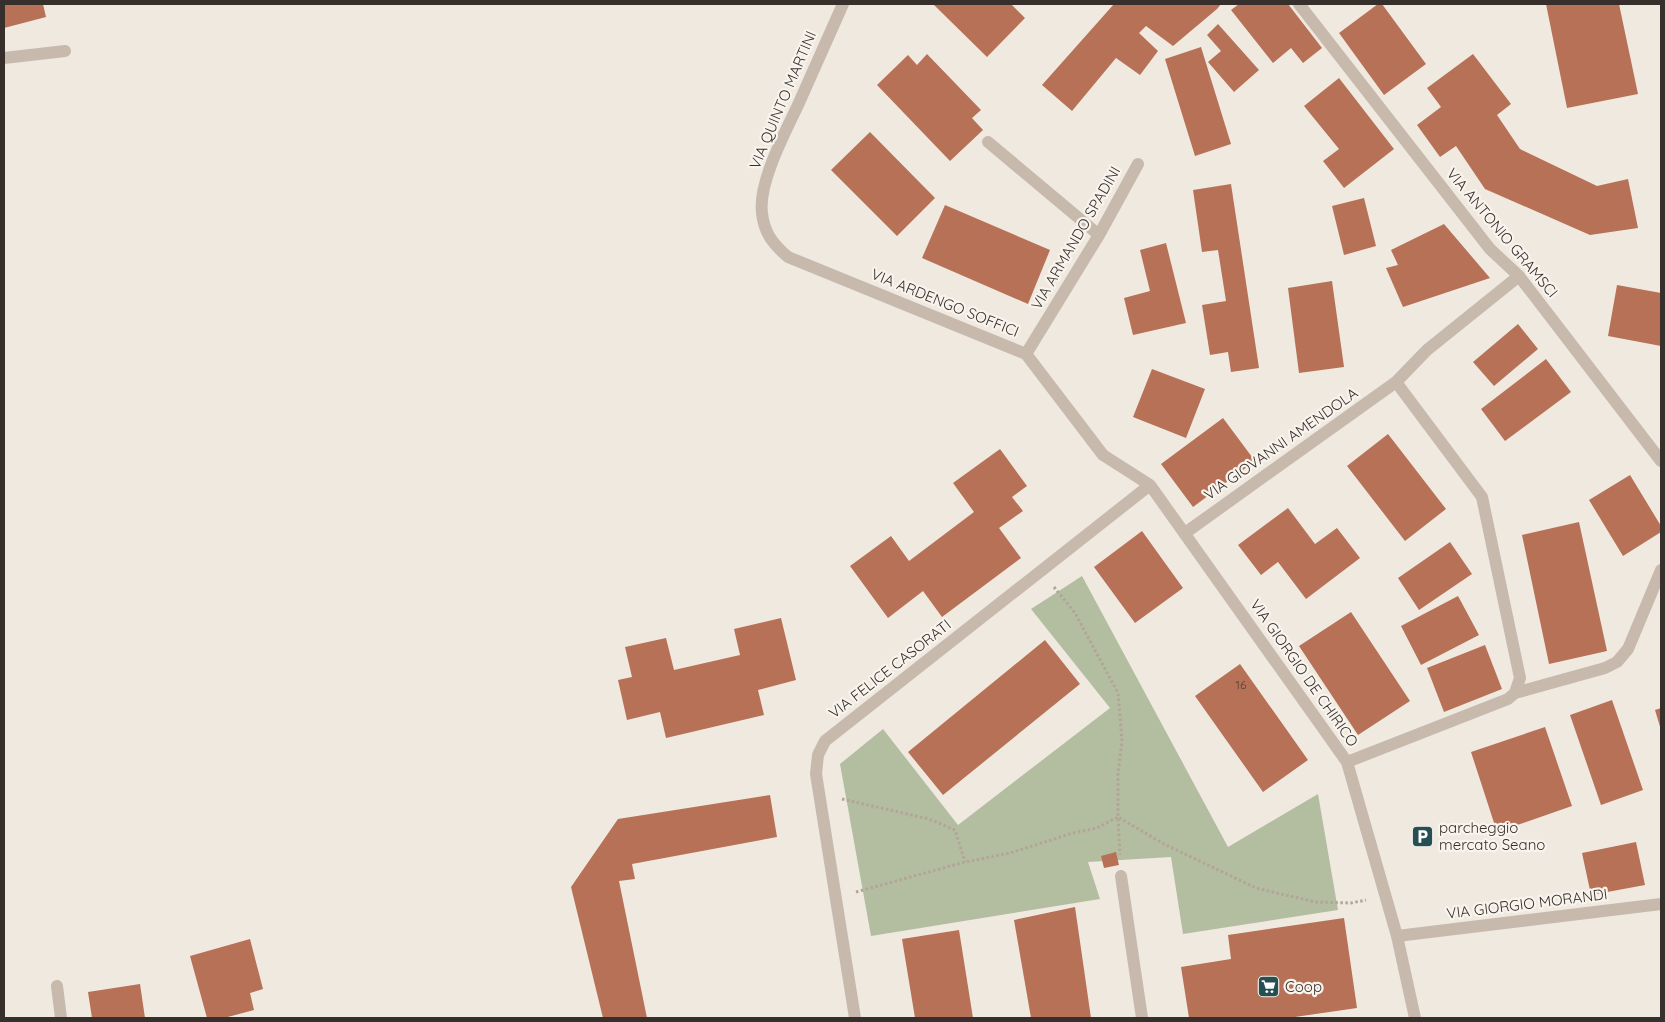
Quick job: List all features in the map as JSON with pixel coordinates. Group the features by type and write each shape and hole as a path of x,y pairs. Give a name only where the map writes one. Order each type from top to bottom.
{"street":[{"name":"VIA QUINTO MARTINI","path":"761,212 765,183 775,156 843,4"},
{"name":"VIA ANTONIO GRAMSCI","path":"1298,4 1490,249 1519,276 1661,461"},
{"path":"4,58 65,51"},
{"path":"988,142 1099,235"},
{"name":"VIA ARMANDO SPADINI","path":"1026,354 1099,235 1138,164"},
{"name":"VIA ARDENGO SOFFICI","path":"761,212 767,237 788,257 1026,354 1103,455 1150,485"},
{"name":"VIA GIOVANNI AMENDOLA","path":"1185,533 1396,382 1427,350 1519,276"},
{"path":"1396,382 1482,497 1520,678 1515,693"},
{"path":"1150,485 1185,533"},
{"name":"VIA FELICE CASORATI","path":"855,1018 816,774 818,755 825,741 1150,485"},
{"name":"VIA GIORGIO DE CHIRICO","path":"1185,533 1346,762 1397,936 1415,1018"},
{"path":"1346,762 1508,698 1515,693 1605,668 1618,662 1628,649 1661,570"},
{"path":"1121,876 1142,1018"},
{"name":"VIA GIORGIO MORANDI","path":"1397,936 1661,904"},
{"path":"57,986 62,1018"}],"path":[{"path":"1041,571 1075,613 1118,693 1122,740 1118,773 1121,876"},
{"path":"819,794 929,818 955,830 965,862"},
{"path":"836,898 965,862 1010,853 1073,833 1097,828 1118,817"},
{"path":"1118,817 1164,844 1256,888 1315,902 1351,903 1386,898"}],"green space":[{"path":"1082,576 1228,847 1318,794 1338,910 1183,934 1171,857 1088,862 1100,899 871,936 840,764 883,729 958,825 1110,708 1031,609"}],"building":[{"path":"4,4 43,4 46,17 4,28"},
{"path":"933,4 1011,4 1025,18 987,57"},
{"path":"1114,4 1221,4 1173,46 1146,26 1139,33 1158,51 1140,75 1116,58 1072,111 1042,85"},
{"path":"1239,4 1288,4 1322,48 1303,63 1291,48 1273,63 1231,10"},
{"path":"1378,4 1382,4 1426,64 1384,95 1339,33"},
{"path":"1546,4 1619,4 1638,94 1567,108"},
{"path":"1218,24 1259,70 1234,92 1208,62 1221,51 1207,35"},
{"path":"1201,47 1231,144 1195,156 1165,59"},
{"path":"927,54 981,110 972,118 983,130 950,161 877,85 908,55 917,65"},
{"path":"1473,54 1511,104 1497,115 1520,149 1597,186 1628,179 1638,228 1590,235 1485,189 1456,146 1440,157 1417,125 1441,107 1427,88"},
{"path":"1339,78 1394,149 1344,188 1323,161 1339,149 1304,106"},
{"path":"870,132 935,198 897,236 831,170"},
{"path":"1231,184 1259,368 1231,372 1228,352 1210,355 1202,305 1226,301 1218,250 1202,252 1193,190"},
{"path":"1364,198 1376,246 1344,255 1332,206"},
{"path":"945,205 1050,250 1028,304 922,258"},
{"path":"1444,224 1490,278 1403,307 1386,268 1398,265 1391,250"},
{"path":"1166,243 1186,323 1133,335 1124,298 1150,291 1140,250"},
{"path":"1332,281 1344,367 1299,373 1288,288"},
{"path":"1617,285 1661,293 1661,346 1608,336"},
{"path":"1518,324 1538,349 1494,386 1473,362"},
{"path":"1546,359 1571,392 1505,441 1481,409"},
{"path":"1152,369 1205,389 1186,438 1133,417"},
{"path":"1223,418 1255,461 1193,507 1161,464"},
{"path":"1388,434 1446,509 1405,541 1347,466"},
{"path":"1000,449 1027,486 1012,497 1023,511 999,528 1021,558 942,617 923,591 888,618 850,566 891,536 909,561 974,512 953,483"},
{"path":"1630,475 1661,526 1661,532 1623,556 1589,500"},
{"path":"1288,508 1315,544 1337,528 1360,558 1306,599 1278,562 1261,575 1238,545"},
{"path":"1579,522 1607,651 1549,664 1522,535"},
{"path":"1142,531 1183,588 1135,623 1094,567"},
{"path":"1450,542 1472,574 1419,610 1398,578"},
{"path":"1458,596 1479,635 1421,665 1401,626"},
{"path":"1351,612 1410,701 1358,735 1299,646"},
{"path":"781,618 796,680 758,690 764,715 666,738 660,712 627,720 618,680 632,677 625,647 666,638 674,670 740,655 734,629"},
{"path":"1045,640 1080,684 943,795 908,752"},
{"path":"1485,645 1502,689 1444,712 1427,668"},
{"path":"1240,664 1308,760 1263,792 1195,696"},
{"path":"1612,700 1643,790 1601,805 1570,715"},
{"path":"1661,708 1661,730 1655,710"},
{"path":"1545,727 1572,806 1497,832 1471,752"},
{"path":"770,795 777,837 632,864 635,879 619,881 647,1018 603,1018 571,887 618,819"},
{"path":"1636,842 1645,885 1591,895 1582,853"},
{"path":"1116,852 1119,865 1104,868 1101,856"},
{"path":"1075,907 1091,1018 1031,1018 1014,920"},
{"name":"Coop","path":"1344,918 1357,1008 1288,1018 1189,1018 1181,967 1231,959 1228,935"},
{"path":"959,930 973,1018 915,1018 902,939"},
{"path":"250,939 263,989 250,993 254,1010 224,1018 207,1018 190,956"},
{"path":"140,984 145,1018 92,1018 88,992"}],"place":[{"name":"parcheggio mercato Seano","path":"1423,837"},
{"name":"Coop","path":"1269,987"}]}
